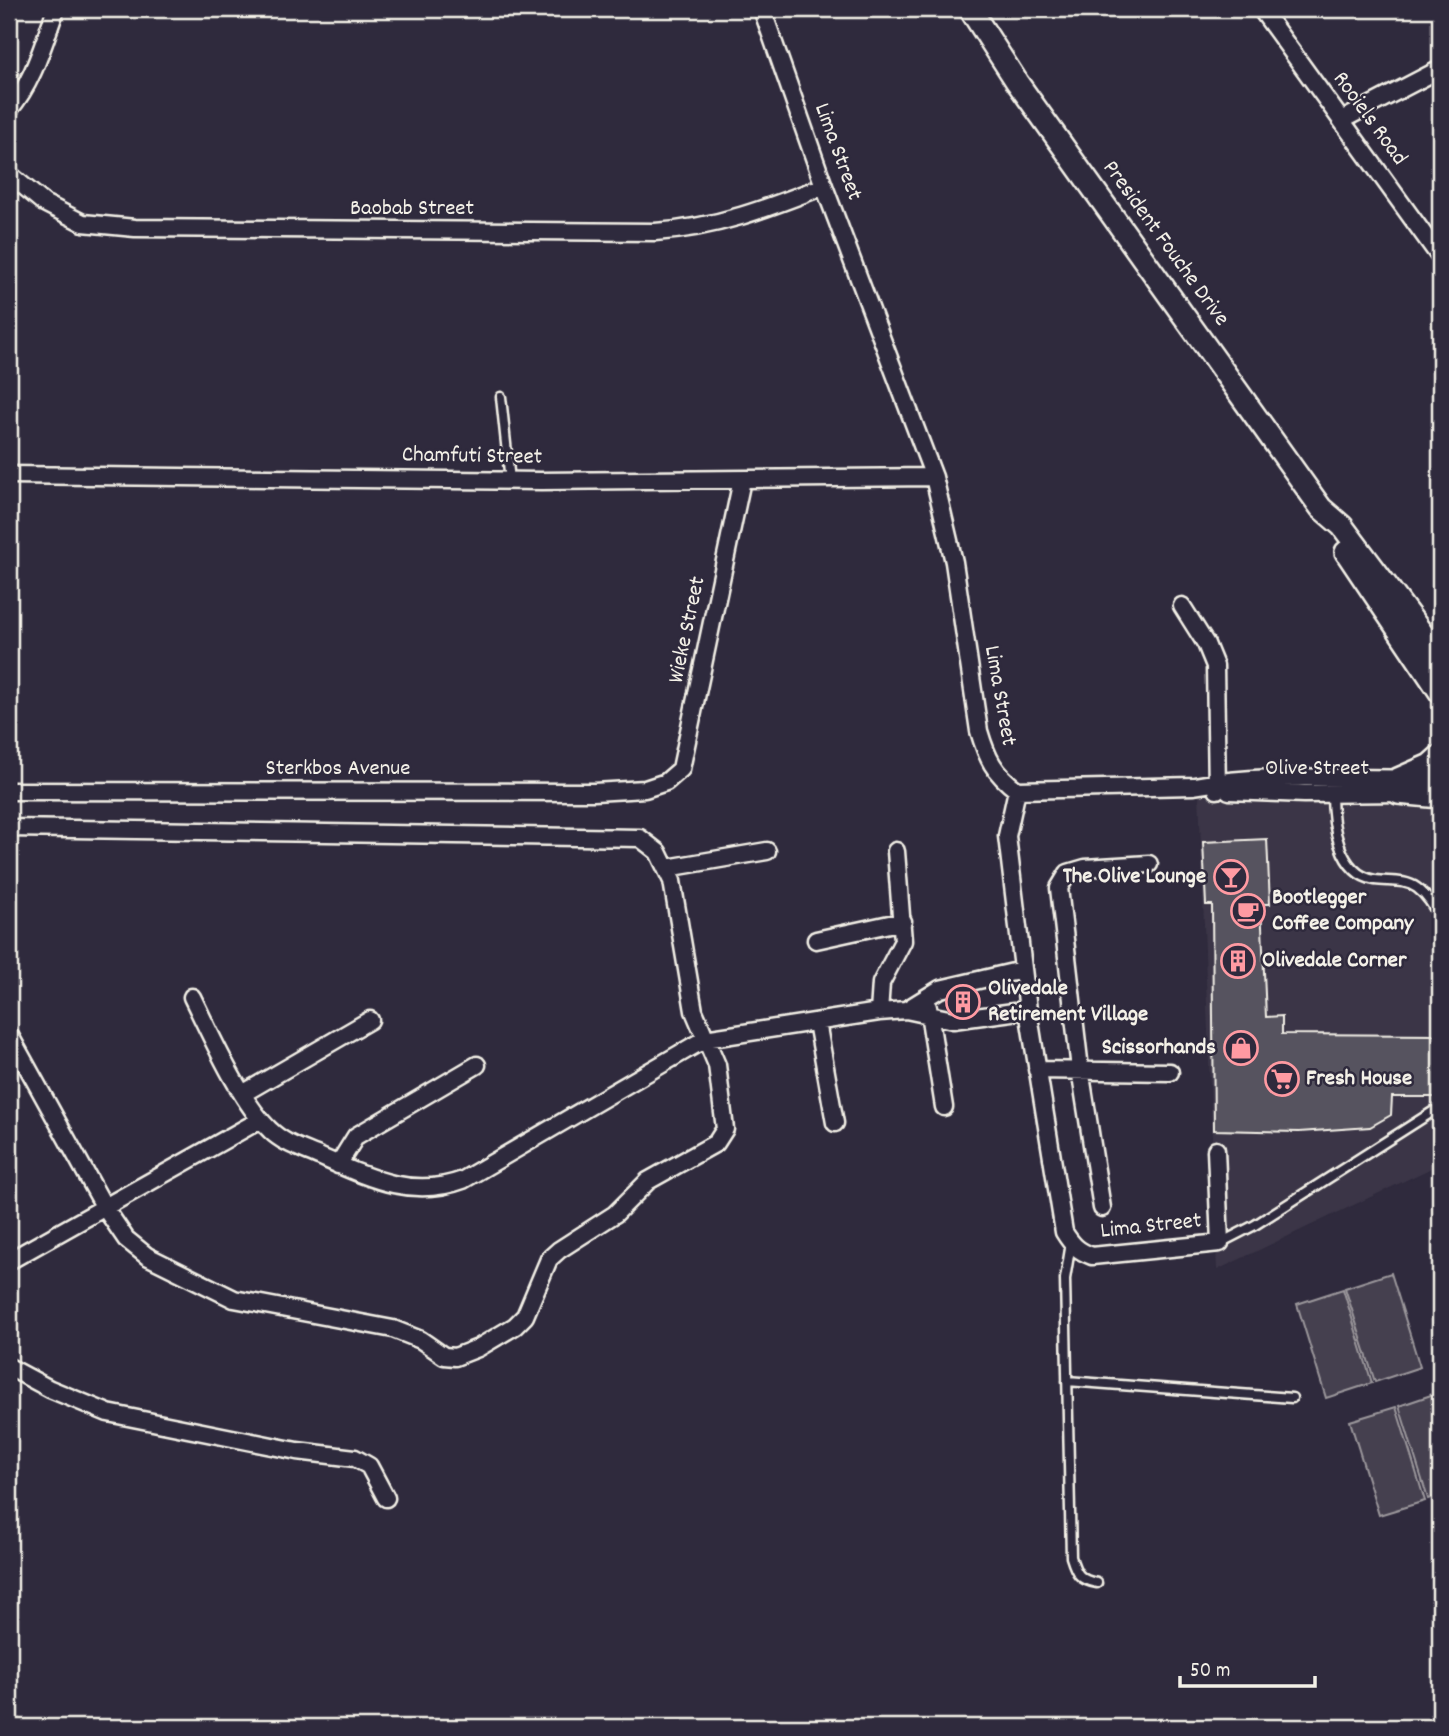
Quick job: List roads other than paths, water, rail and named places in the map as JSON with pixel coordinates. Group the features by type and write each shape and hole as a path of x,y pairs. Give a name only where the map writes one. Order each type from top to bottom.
{"street":[{"path":"9,110 33,73 57,9"},
{"name":"Lima Street","path":"762,9 824,186 934,477 954,562 979,731 986,758 999,777 1017,790 1007,836 1037,1070 1065,1232 1071,1243 1079,1251 1092,1256 1220,1242 1216,1150"},
{"name":"President Fouche Drive","path":"970,9 1017,82 1321,508 1332,532 1440,692"},
{"name":"Rooiels Road","path":"1261,9 1440,257"},
{"path":"1342,120 1440,69"},
{"name":"Baobab Street","path":"9,174 44,203 83,223 135,228 230,230 655,232 692,229 738,219 824,186"},
{"name":"Chamfuti Street","path":"9,475 510,481 934,477"},
{"name":"Wieke Street","path":"666,782 681,769 742,480"},
{"name":"President Fouche Drive","path":"1321,508 1342,526 1440,657"},
{"path":"1182,606 1206,644 1215,667 1216,786"},
{"path":"1398,786 1440,756"},
{"name":"Olive Street","path":"1216,786 1332,793 1398,786 1440,778"},
{"name":"Sterkbos Avenue","path":"9,791 594,792 645,789 666,782"},
{"name":"Olive Street","path":"1017,790 1195,786 1398,786 1440,792"},
{"path":"1398,786 1440,797"},
{"path":"9,828 640,838 658,852 667,868 694,1011 717,1065 725,1129 721,1138 648,1181 615,1214 549,1259 525,1316 515,1326 466,1354 444,1356 421,1340 394,1329 234,1299 147,1256 126,1240 105,1208 9,1034"},
{"path":"667,868 767,851"},
{"path":"880,1012 881,983 903,941 896,851"},
{"path":"1101,1208 1080,1069 1059,896 1061,881 1068,873 1085,868 1149,864"},
{"path":"816,940 903,921"},
{"path":"906,1010 940,989 1023,970"},
{"path":"192,997 260,1120 283,1141 399,1187 442,1188 463,1180 705,1039 880,1012 906,1010 953,1020 1028,1010"},
{"path":"926,998 944,1108"},
{"path":"244,1093 370,1020"},
{"path":"817,1022 835,1123"},
{"path":"338,1165 356,1136 477,1065"},
{"path":"1037,1070 1170,1072"},
{"path":"9,1261 260,1120"},
{"path":"9,1367 50,1389 108,1413 297,1451 355,1458 369,1466 386,1498"}],"lane":[{"path":"502,397 510,481"},
{"path":"1332,793 1339,842 1346,861 1358,874 1374,880 1406,883 1418,888 1440,919"},
{"path":"1220,1242 1255,1225 1440,1107"},
{"path":"1071,1243 1065,1279 1071,1557 1076,1574 1085,1581 1097,1583"},
{"path":"1067,1381 1292,1398"}],"place":[{"name":"The Olive Lounge","path":"1231,877"},
{"name":"Bootlegger Coffee Company","path":"1248,911"},
{"name":"Olivedale Corner","path":"1238,961"},
{"name":"Olivedale Retirement Village","path":"963,1002"},
{"name":"Scissorhands","path":"1241,1048"},
{"name":"Fresh House","path":"1282,1079"}]}
